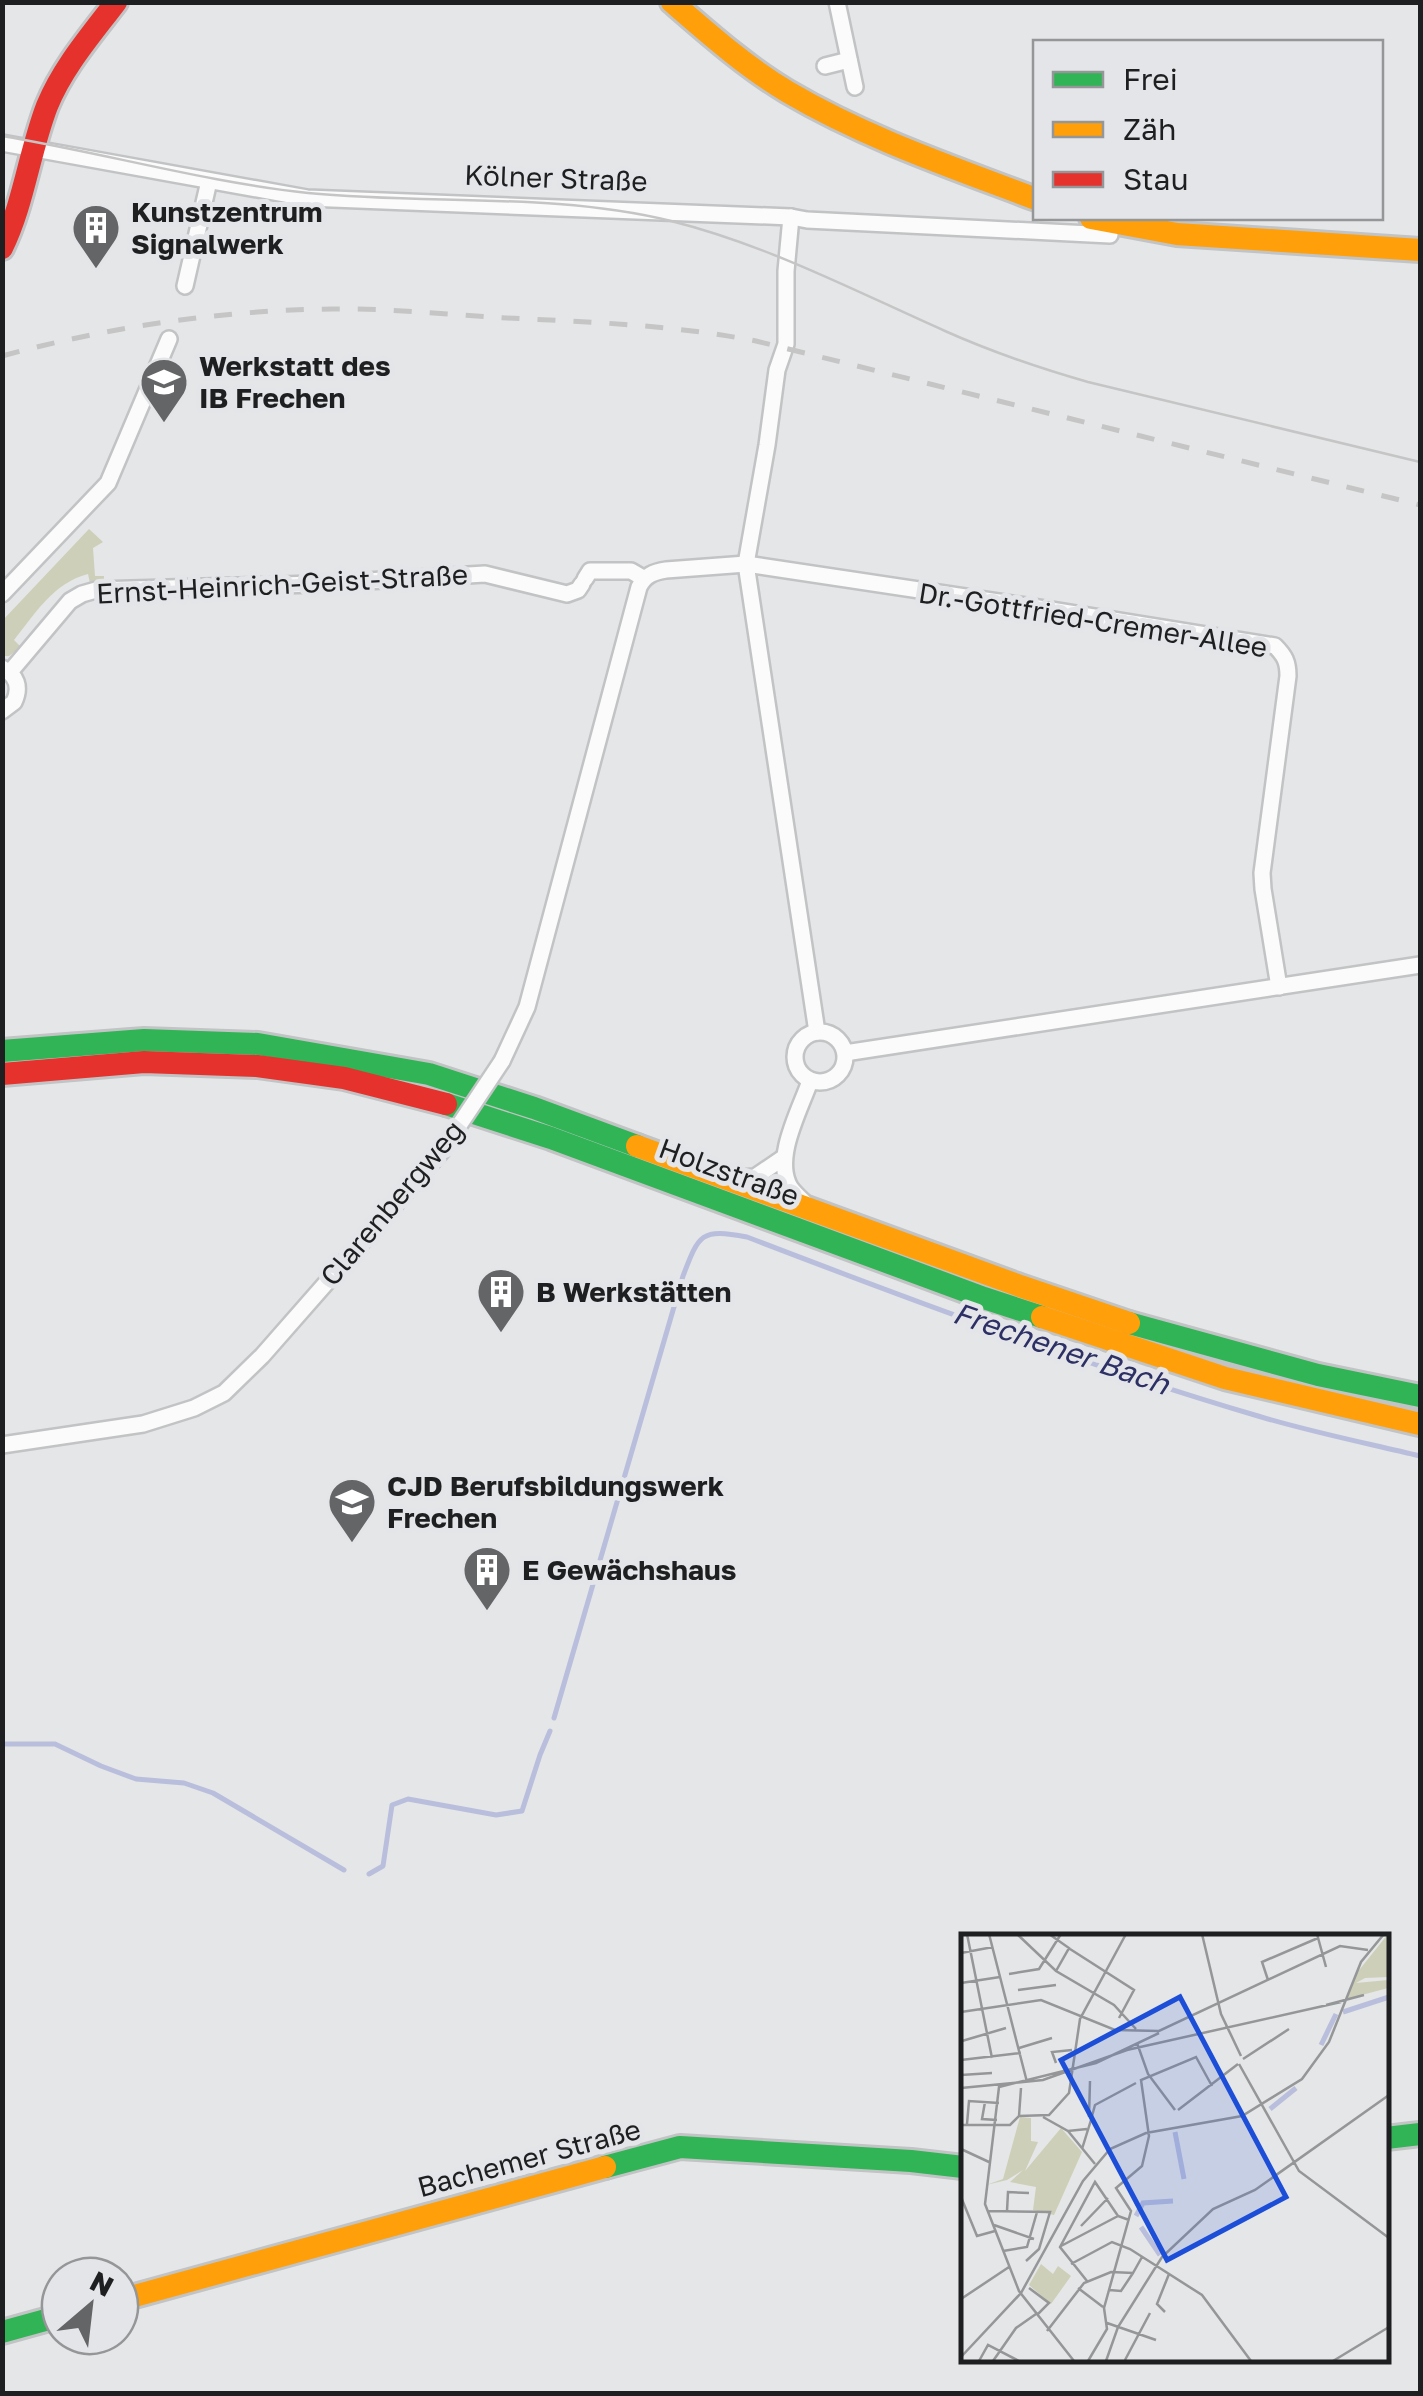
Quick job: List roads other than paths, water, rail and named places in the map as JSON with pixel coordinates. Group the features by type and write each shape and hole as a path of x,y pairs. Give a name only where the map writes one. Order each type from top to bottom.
{"main road":[{"path":"2,248 16,220 43,118 56,86 116,2"},
{"path":"672,2 760,73 830,115 1033,198"},
{"path":"1102,220 1177,234 1420,250"},
{"name":"Holzstraße","path":"2,1051 144,1040 258,1044 429,1074 534,1108 1149,1330 1318,1375 1420,1396"},
{"name":"Holzstraße","path":"2,1074 144,1062 257,1066 361,1082 430,1099 551,1138 984,1298 1158,1356 1280,1392 1420,1424"},
{"path":"1388,2138 1420,2134"},
{"name":"Bachemer Straße","path":"140,2295 680,2147 961,2167"},
{"path":"2,2332 40,2322"}],"street":[{"path":"837,2 856,87"},
{"path":"825,66 849,60"},
{"name":"Kölner Straße","path":"2,143 307,198 790,217 1110,235"},
{"path":"185,286 209,181"},
{"path":"790,217 786,344 777,370 746,564 817,1032"},
{"path":"2,594 108,482 169,339"},
{"name":"Dr.-Gottfried-Cremer-Allee","path":"644,578 666,570 746,564 1275,646 1288,664 1288,676 1262,872 1279,987"},
{"name":"Ernst-Heinrich-Geist-Straße","path":"2,711 18,695 18,686 6,670 70,601 96,590 316,584 485,574 566,594 578,590 590,571 631,570 644,578"},
{"name":"Clarenbergweg","path":"2,1445 143,1424 194,1408 224,1393 262,1356 442,1151 502,1061 527,1006 644,578"},
{"path":"846,1054 1420,965"},
{"path":"817,1032 832,1035 846,1054 838,1076 823,1082 810,1080 800,1072 795,1056 802,1040 817,1032"},
{"path":"810,1080 783,1158 791,1189 813,1210"},
{"path":"728,1179 755,1177 783,1158"}],"waterway":[{"name":"Frechener Bach","path":"554,1718 683,1276 698,1243 711,1234 747,1237 1129,1376 1298,1427 1420,1456"},
{"path":"369,1874 383,1866 392,1805 408,1799 496,1815 522,1811 550,1731"},
{"path":"2,1744 55,1744 136,1779 184,1783 213,1793 344,1870"}],"tram line":[{"path":"2,136 231,182 308,193 582,206 671,221 776,256 963,339 1052,371 1420,462"}],"railway":[{"path":"2,356 166,322 291,310 376,310 663,328 756,341 1420,505"}],"place":[{"name":"Kunstzentrum Signalwerk","path":"96,270"},
{"name":"Werkstatt des IB Frechen","path":"164,424"},
{"name":"B Werkstätten","path":"501,1334"},
{"name":"CJD Berufsbildungswerk Frechen","path":"352,1544"},
{"name":"E Gewächshaus","path":"487,1612"}]}
